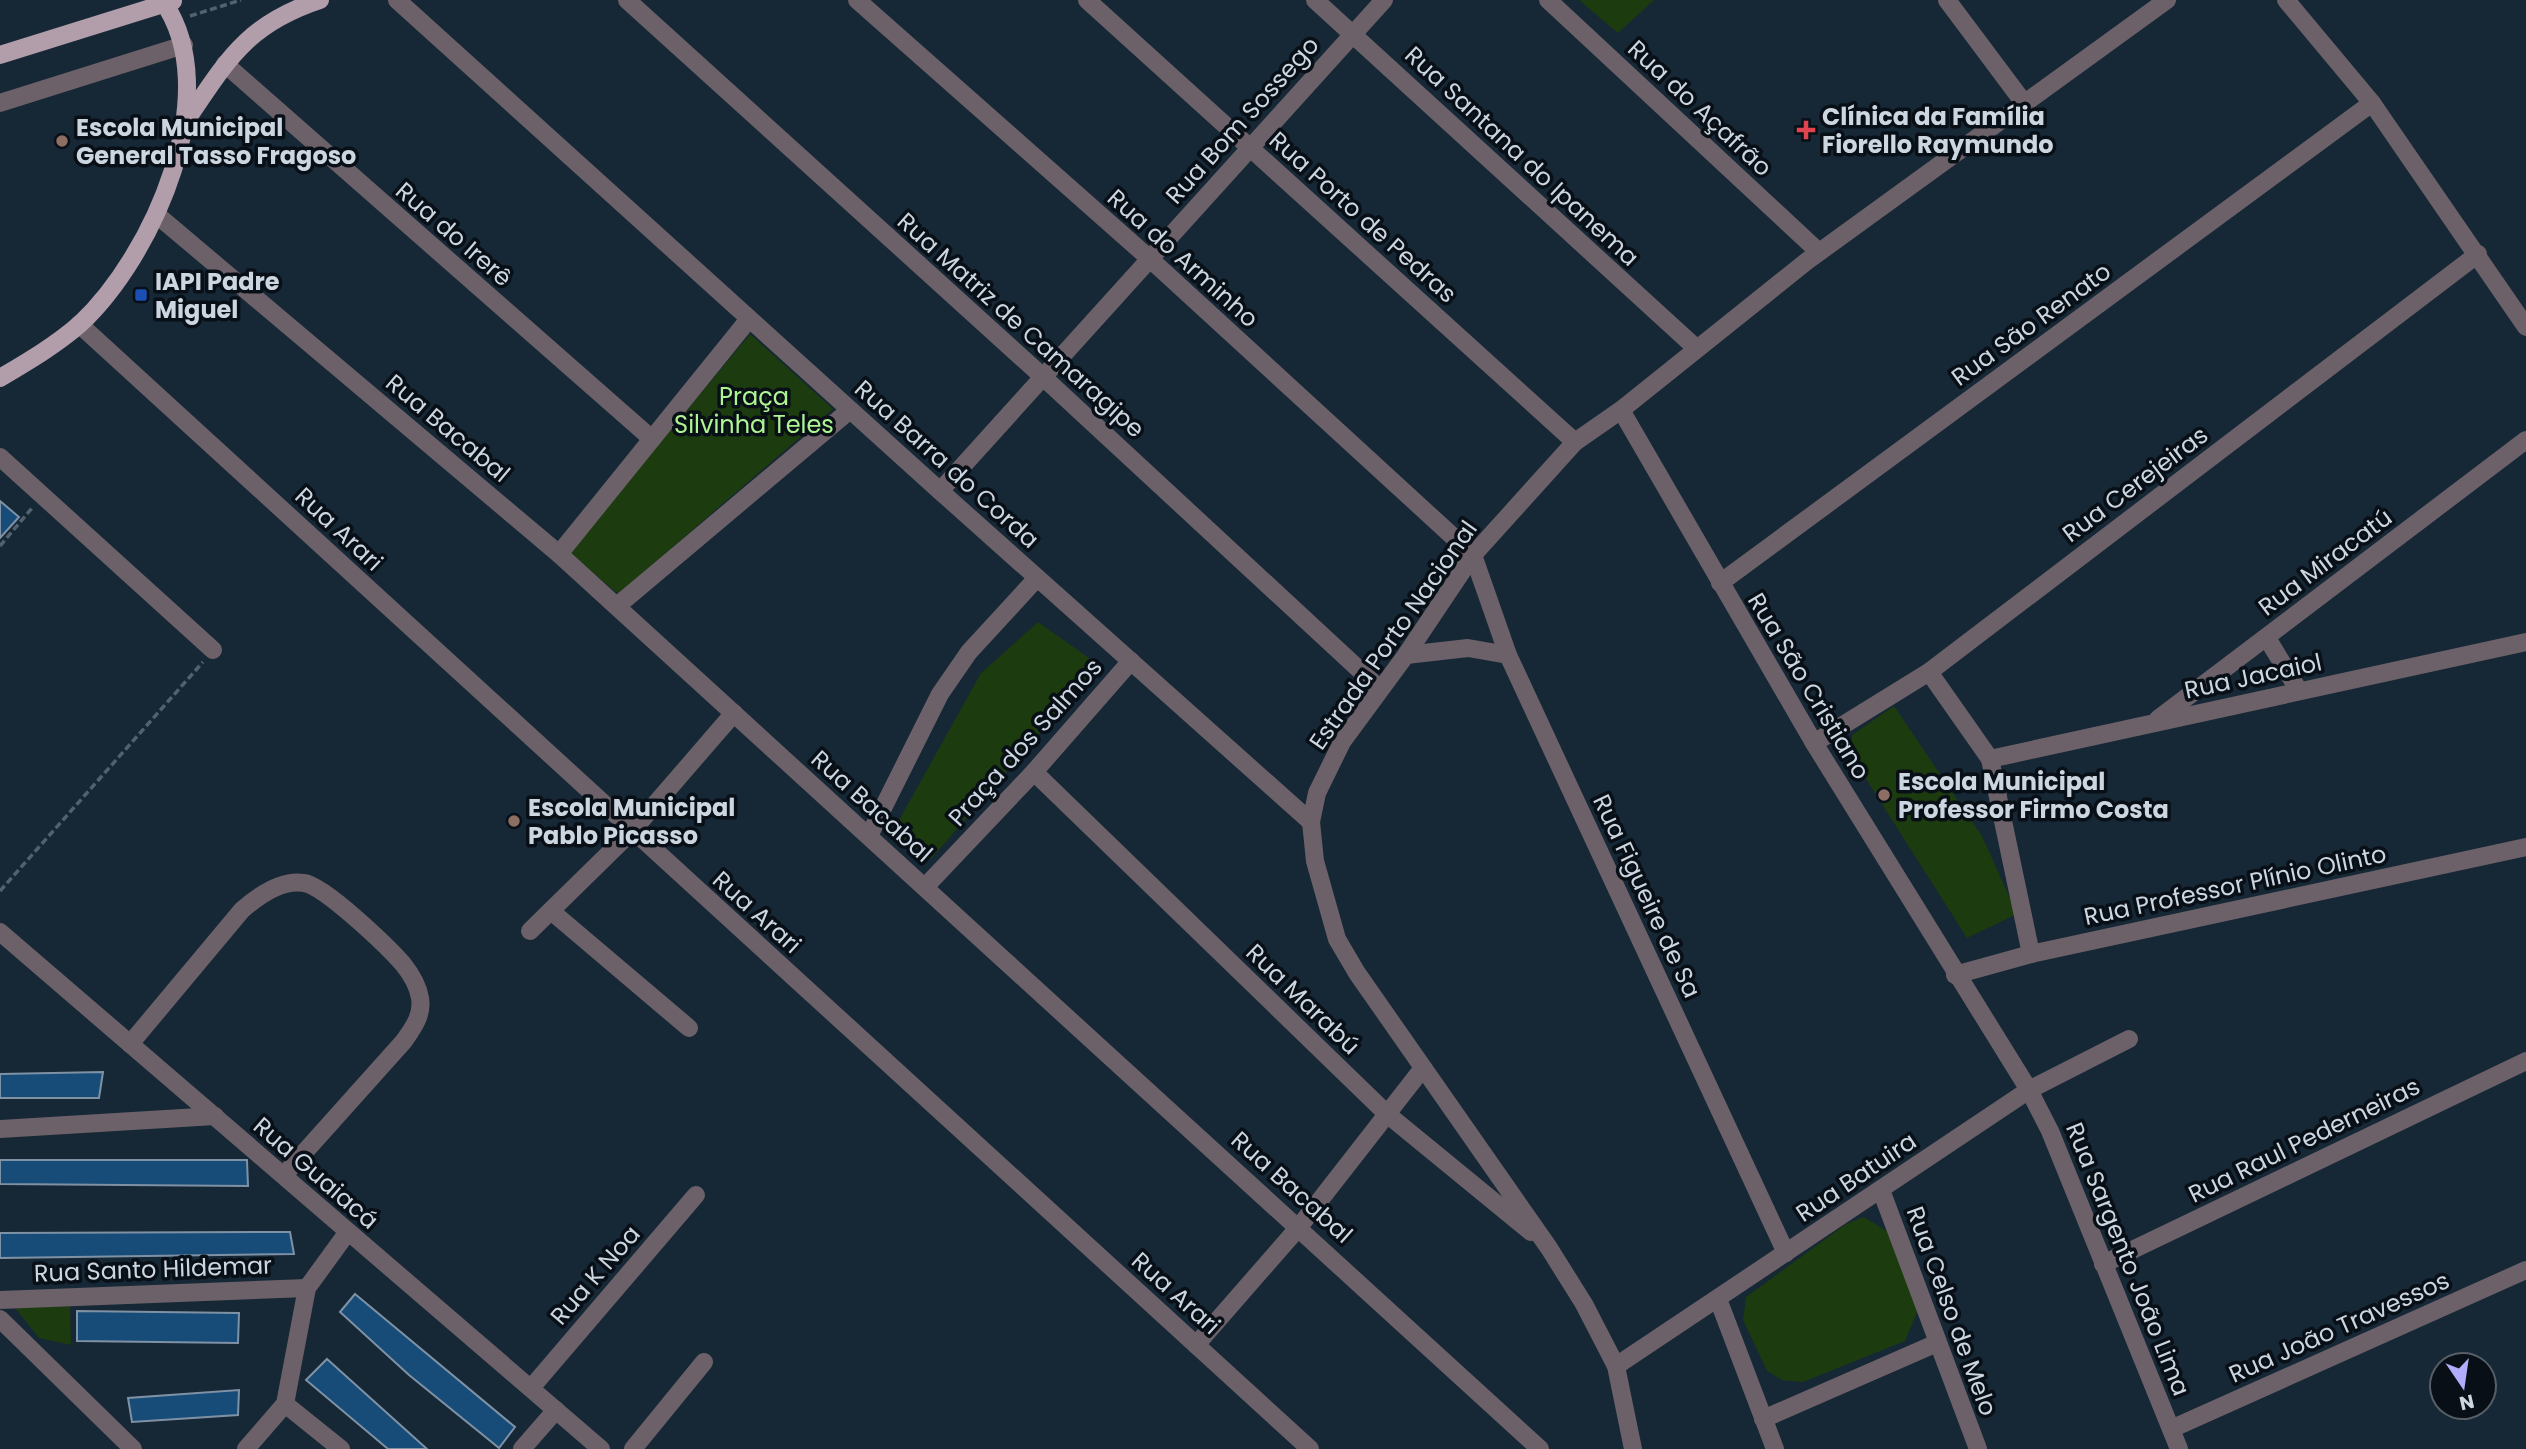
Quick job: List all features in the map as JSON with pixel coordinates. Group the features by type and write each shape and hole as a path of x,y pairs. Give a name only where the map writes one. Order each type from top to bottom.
{"main road":[{"path":"183,125 225,64 266,23 320,0"},
{"path":"0,55 168,1 184,45 183,125 170,181 157,215 131,262 79,324 0,378"}],"street":[{"name":"Rua Barra do Corda","path":"397,0 1311,822"},
{"name":"Rua Matriz de Camaragipe","path":"627,0 1042,376 1379,688"},
{"name":"Rua do Arminho","path":"857,0 1150,259 1473,555"},
{"name":"Rua Porto de Pedras","path":"1087,0 1575,442"},
{"name":"Rua Santana do Ipanema","path":"1315,0 1696,348"},
{"name":"Rua Bom Sossego","path":"940,491 1249,146 1384,0"},
{"name":"Rua do Açafrão","path":"1548,0 1819,252"},
{"path":"1947,0 2024,103"},
{"name":"Estrada Porto Nacional","path":"1633,1449 1616,1366 1584,1304 1549,1248 1337,939 1315,861 1311,822 1317,793 1342,742 1379,688 1406,655 1473,555 1575,442 1621,410 1819,252 2166,0"},
{"path":"2286,0 2372,103 2526,327"},
{"path":"0,103 184,45"},
{"name":"Rua do Irerê","path":"225,64 652,439"},
{"name":"Rua São Renato","path":"1720,583 2372,103"},
{"name":"Rua Bacabal","path":"157,215 559,554 1540,1449"},
{"name":"Rua Cerejeiras","path":"1814,743 1929,672 2477,254"},
{"path":"559,554 749,319"},
{"name":"Rua Arari","path":"79,324 1310,1449"},
{"path":"617,606 850,410"},
{"name":"Rua São Cristiano","path":"1621,410 1814,743 1955,975 2029,1090"},
{"name":"Rua Miracatú","path":"2153,723 2526,440"},
{"path":"0,457 213,650"},
{"name":"Rua Figueire de Sa","path":"1473,555 1508,655 1786,1253"},
{"path":"869,836 940,694 969,652 1037,578"},
{"path":"2267,638 2299,691"},
{"name":"Rua Jacaiol","path":"1990,759 2526,642"},
{"path":"1406,655 1468,648 1508,655"},
{"name":"Praça dos Salmos","path":"926,887 1034,772 1131,660"},
{"path":"1929,672 1990,759 2031,954"},
{"path":"530,932 632,831 734,713"},
{"name":"Rua Marabú","path":"1034,772 1387,1114 1549,1248"},
{"name":"Rua Professor Plínio Olinto","path":"1955,975 2031,954 2526,847"},
{"path":"131,1044 242,910 261,894 285,885 304,883 325,892 403,964 414,980 421,1000 417,1022 404,1041 284,1175"},
{"path":"551,911 689,1028"},
{"name":"Rua Guaiacá","path":"0,932 601,1449"},
{"name":"Rua Batuira","path":"1616,1366 2029,1090 2129,1039"},
{"name":"Rua Raul Pederneiras","path":"2103,1264 2526,1061"},
{"path":"1196,1345 1298,1227 1423,1068"},
{"name":"Rua Sargento João Lima","path":"2029,1090 2050,1131 2179,1449"},
{"path":"0,1129 215,1116"},
{"name":"Rua Celso de Melo","path":"1881,1189 1978,1449"},
{"name":"Rua K Noa","path":"531,1388 696,1195"},
{"path":"246,1449 285,1404 307,1288 347,1233"},
{"name":"Rua João Travessos","path":"2171,1429 2526,1270"},
{"name":"Rua Santo Hildemar","path":"0,1300 307,1288"},
{"path":"1718,1299 1775,1449"},
{"path":"0,1319 133,1449"},
{"path":"1763,1419 1937,1343"},
{"path":"633,1449 704,1362"},
{"path":"285,1404 341,1449"},
{"path":"522,1449 556,1410"}],"path":[{"path":"0,546 42,496"},
{"path":"0,891 213,650"}],"green space":[{"path":"1579,0 1654,0 1618,33"},
{"name":"Praça Silvinha Teles","path":"750,334 833,409 618,594 569,552"},
{"path":"1038,622 1099,665 931,859 893,831 981,673"},
{"path":"1894,706 1982,836 2017,914 1967,938 1852,757 1852,735"},
{"path":"1864,1217 1890,1233 1918,1310 1905,1341 1803,1382 1782,1380 1767,1371 1743,1320 1746,1297 1846,1224"},
{"path":"70,1303 71,1345 39,1338 12,1304"}],"building":[{"path":"0,501 19,517 0,538"},
{"path":"103,1072 99,1098 0,1098 0,1074"},
{"path":"0,1160 247,1160 248,1186 0,1184"},
{"path":"290,1232 294,1254 0,1258 0,1233"},
{"path":"355,1294 515,1427 499,1448 409,1375 340,1312"},
{"path":"77,1311 239,1313 238,1343 77,1341"},
{"path":"327,1359 427,1449 388,1449 306,1380"},
{"path":"239,1390 238,1415 132,1422 128,1398"}],"place":[{"name":"Clínica da Família Fiorello Raymundo","path":"1806,130"},
{"name":"Escola Municipal General Tasso Fragoso","path":"62,141"},
{"name":"IAPI Padre Miguel","path":"141,295"},
{"name":"Escola Municipal Professor Firmo Costa","path":"1884,795"},
{"name":"Escola Municipal Pablo Picasso","path":"514,821"}]}
